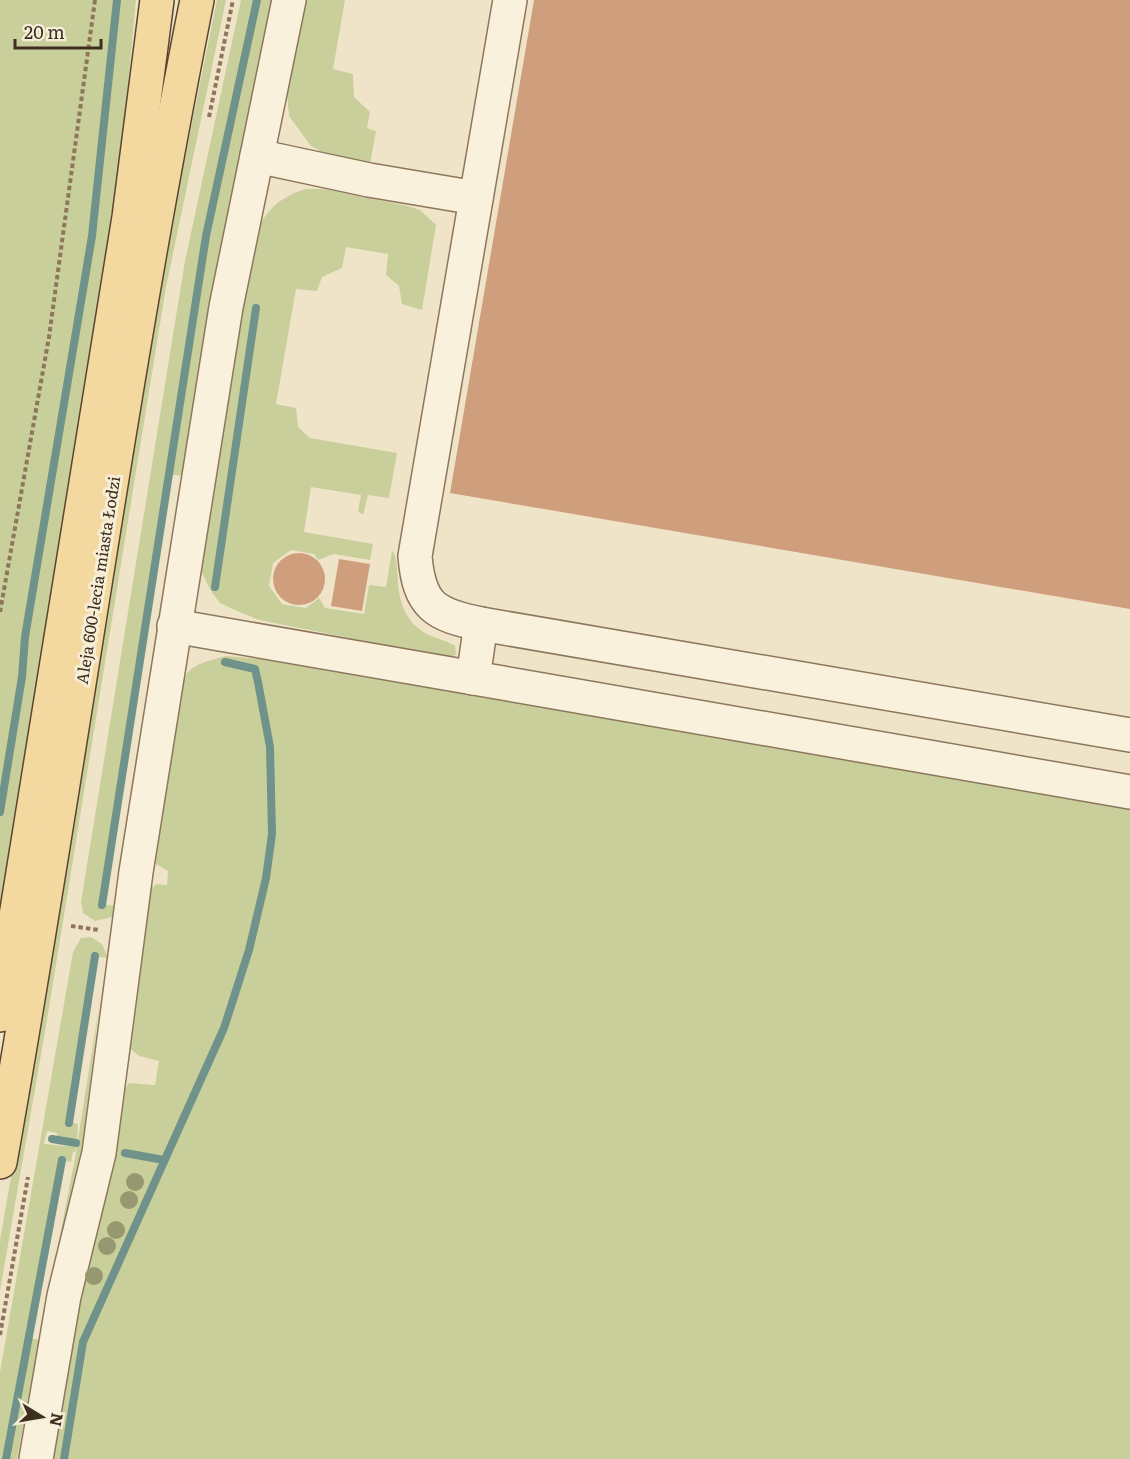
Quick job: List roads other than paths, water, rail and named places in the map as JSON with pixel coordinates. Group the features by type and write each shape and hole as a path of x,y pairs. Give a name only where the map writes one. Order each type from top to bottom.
{"main road":[{"name":"Aleja 600-lecia miasta Łodzi","path":"0,1015 129,217 157,0"},
{"name":"Aleja 600-lecia miasta Łodzi","path":"0,1161 38,949 154,220 197,0"}],"street":[{"path":"36,1459 64,1296 99,1153 123,956 226,307 289,0"},
{"path":"510,0 415,556 417,582 426,601 447,616 482,624 1130,735"},
{"path":"257,156 369,180 477,198"},
{"path":"473,678 482,624"},
{"path":"174,626 1130,792"}],"waterway":[{"path":"0,812 22,677 25,637 92,236 117,0"},
{"path":"102,905 206,236 257,0"},
{"path":"215,587 256,308"},
{"path":"64,1459 83,1342 224,1028 249,950 266,878 272,834 270,747 258,682 255,669 225,662"},
{"path":"69,1123 95,956"},
{"path":"52,1139 76,1143"},
{"path":"125,1153 164,1160"},
{"path":"6,1459 62,1160"}]}
